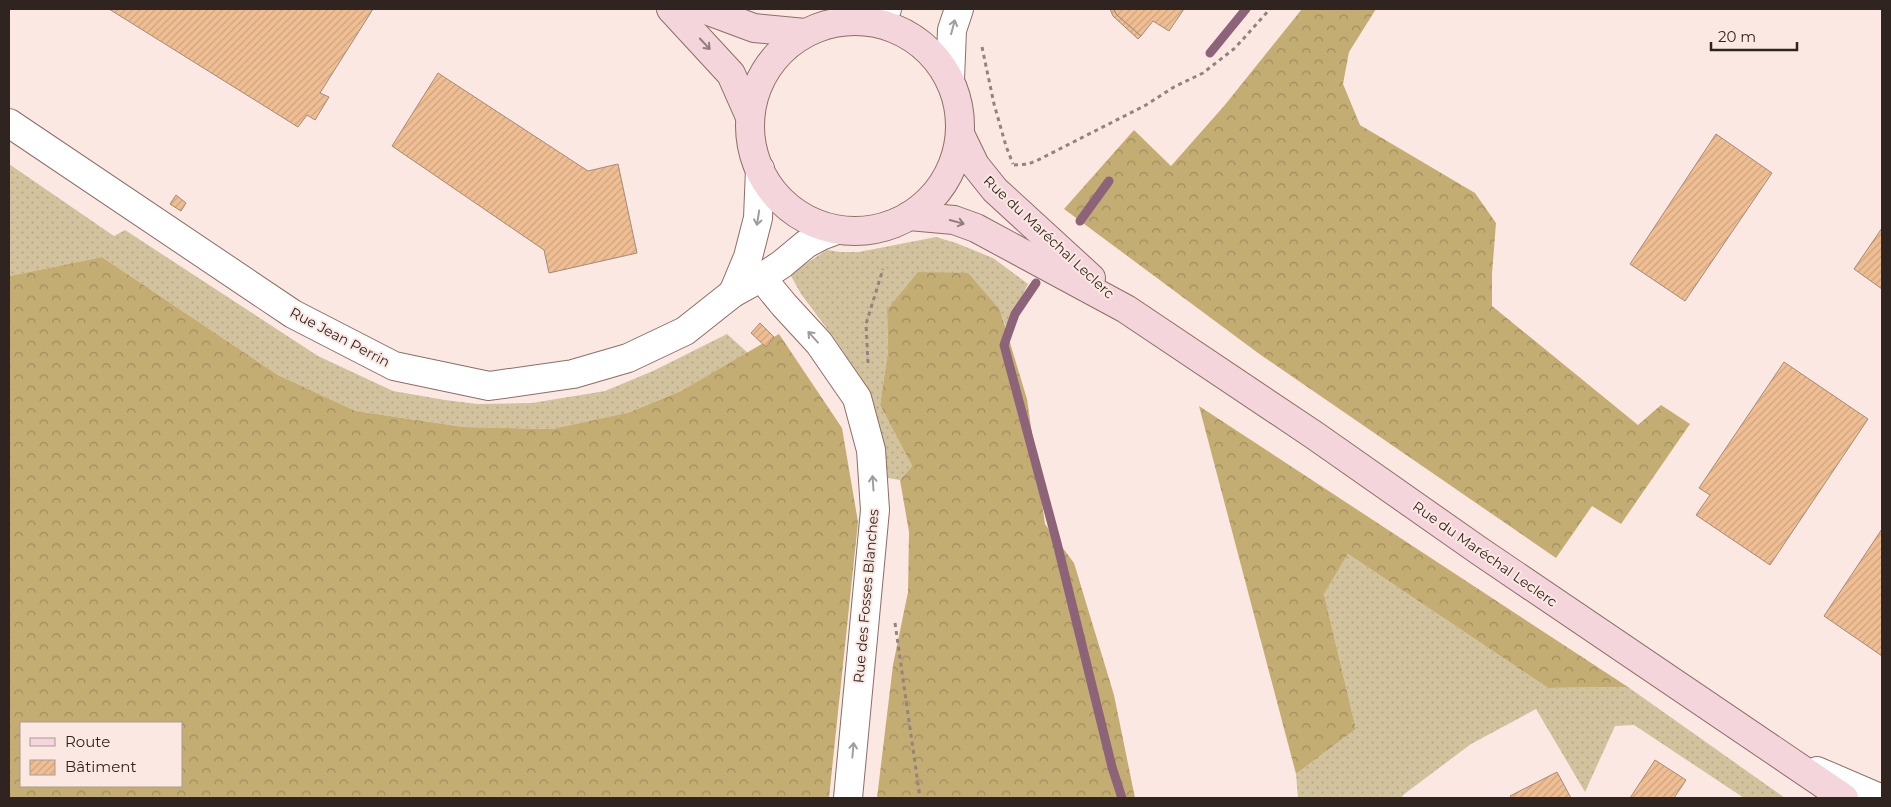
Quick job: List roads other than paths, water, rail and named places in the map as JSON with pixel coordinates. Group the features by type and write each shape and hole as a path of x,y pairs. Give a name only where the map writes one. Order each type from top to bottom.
{"main road":[{"path":"671,9 731,74 750,117"},
{"path":"702,9 754,28 805,33"},
{"path":"861,19 894,26 923,44 945,69 959,100 961,136 952,172 930,201 901,222 865,232 829,229 796,214 770,189 754,156 749,123 756,90 772,60 797,37 805,33 827,23 861,19"},
{"name":"Rue du Maréchal Leclerc","path":"961,136 975,165 995,190 1126,309"},
{"name":"Rue du Maréchal Leclerc","path":"909,216 954,220 976,228 1126,309 1314,435 1486,556 1844,798"}],"street":[{"path":"861,19 887,9"},
{"path":"950,80 952,30 959,9"},
{"name":"Rue Jean Perrin","path":"9,123 293,314 394,366 488,386 573,374 628,358 685,331 732,293 764,276 806,244 837,230"},
{"name":"Rue Jean Perrin","path":"732,293 748,257 758,218 760,169"},
{"name":"Rue des Fosses Blanches","path":"764,276 770,288 819,343 856,398 871,450 875,510 848,798"},
{"path":"1776,752 1840,782 1880,798"}],"waterway":[{"path":"1210,53 1246,9"},
{"path":"1080,221 1109,181"},
{"path":"1036,283 1015,314 1004,345 1057,543 1112,767 1122,798"}]}
